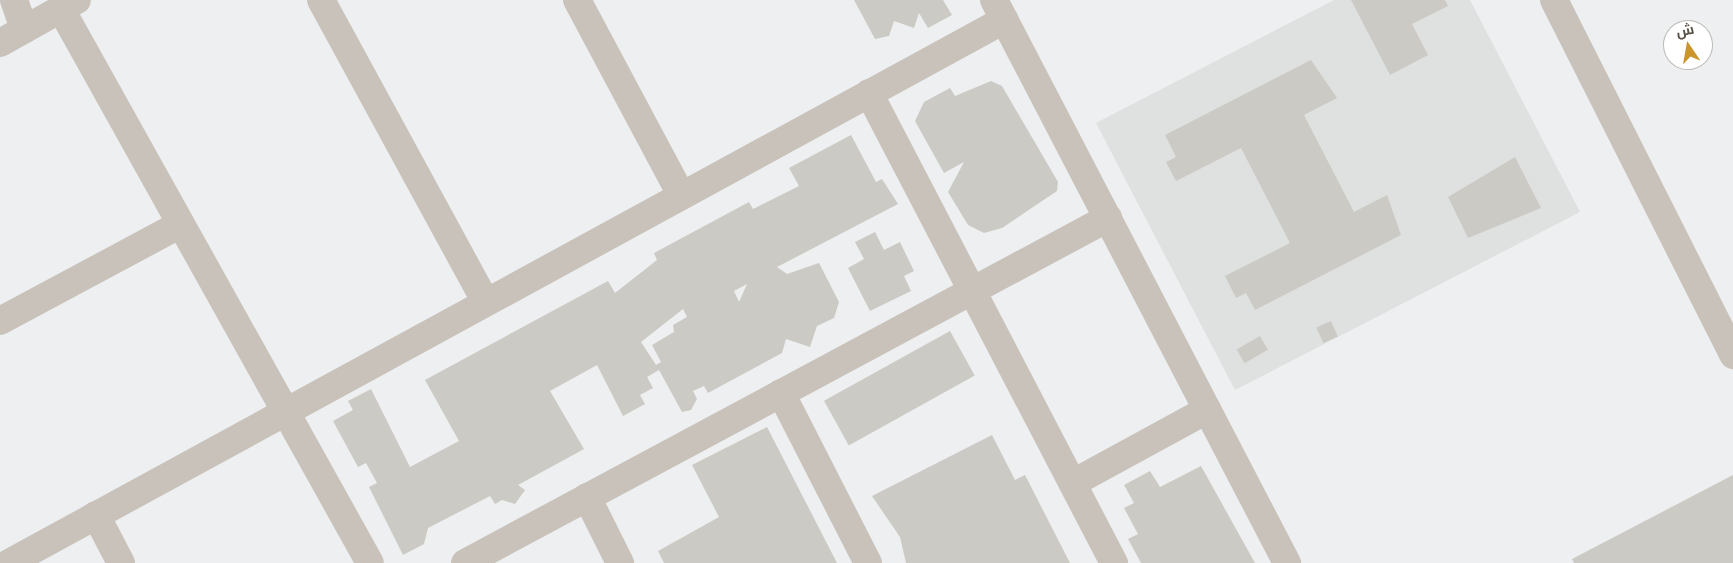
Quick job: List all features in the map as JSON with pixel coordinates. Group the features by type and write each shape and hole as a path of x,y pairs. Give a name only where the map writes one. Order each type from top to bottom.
{"street":[{"path":"14,0 24,29"},
{"path":"321,0 485,301"},
{"path":"577,0 681,195"},
{"path":"1554,0 1733,355"},
{"path":"0,43 69,4 181,224 370,563"},
{"path":"9,563 284,409 869,93 999,10 1286,563"},
{"path":"869,93 974,290 1114,563"},
{"path":"465,563 1108,218"},
{"path":"0,321 181,224"},
{"path":"781,393 868,563"},
{"path":"1073,483 1207,410"},
{"path":"587,498 620,563"},
{"path":"96,515 122,563"}],"shaded area":[{"path":"1334,0 1470,0 1580,212 1235,390 1096,123"}],"building":[{"path":"854,0 943,0 952,15 928,28 919,13 914,28 894,21 889,36 875,39"},
{"path":"1351,0 1445,0 1448,6 1412,24 1428,55 1390,75"},
{"path":"1311,60 1337,98 1304,115 1354,212 1387,195 1401,235 1255,310 1246,293 1236,298 1225,276 1290,243 1241,148 1176,181 1166,162 1176,157 1165,135"},
{"path":"991,81 1002,86 1058,182 1057,191 1002,228 984,233 968,225 948,192 964,162 944,173 915,121 924,102 950,88 955,96"},
{"path":"851,135 876,182 882,179 898,204 777,267 787,274 819,263 839,302 834,318 817,326 810,347 786,339 782,353 708,393 704,386 693,391 697,399 691,410 682,412 659,370 647,377 653,388 640,395 645,404 623,416 597,365 550,391 584,449 518,485 525,490 515,504 502,500 495,504 490,496 428,528 424,544 403,555 369,487 377,483 366,463 358,467 333,421 353,410 348,401 371,389 410,467 459,441 425,380 608,281 615,293 657,260 654,253 749,202 753,209 799,186 789,168","holes":["747,284 739,302 734,291","683,309 687,317 673,325 674,332 652,345 661,362 656,365 641,342"]},
{"path":"1515,157 1541,208 1468,238 1448,197"},
{"path":"875,232 884,250 900,242 914,271 904,276 911,291 870,311 848,268 864,259 855,242"},
{"path":"1331,321 1338,337 1323,343 1316,328"},
{"path":"950,331 975,376 849,445 824,401"},
{"path":"1260,336 1268,350 1245,363 1237,350"},
{"path":"767,427 837,563 664,563 658,551 719,517 692,465"},
{"path":"992,435 1015,480 1025,475 1070,563 906,563 900,537 872,496"},
{"path":"1201,466 1255,563 1141,563 1128,539 1138,534 1124,508 1134,503 1124,485 1150,471 1160,487"},
{"path":"1733,475 1733,563 1574,563 1572,559"}]}
